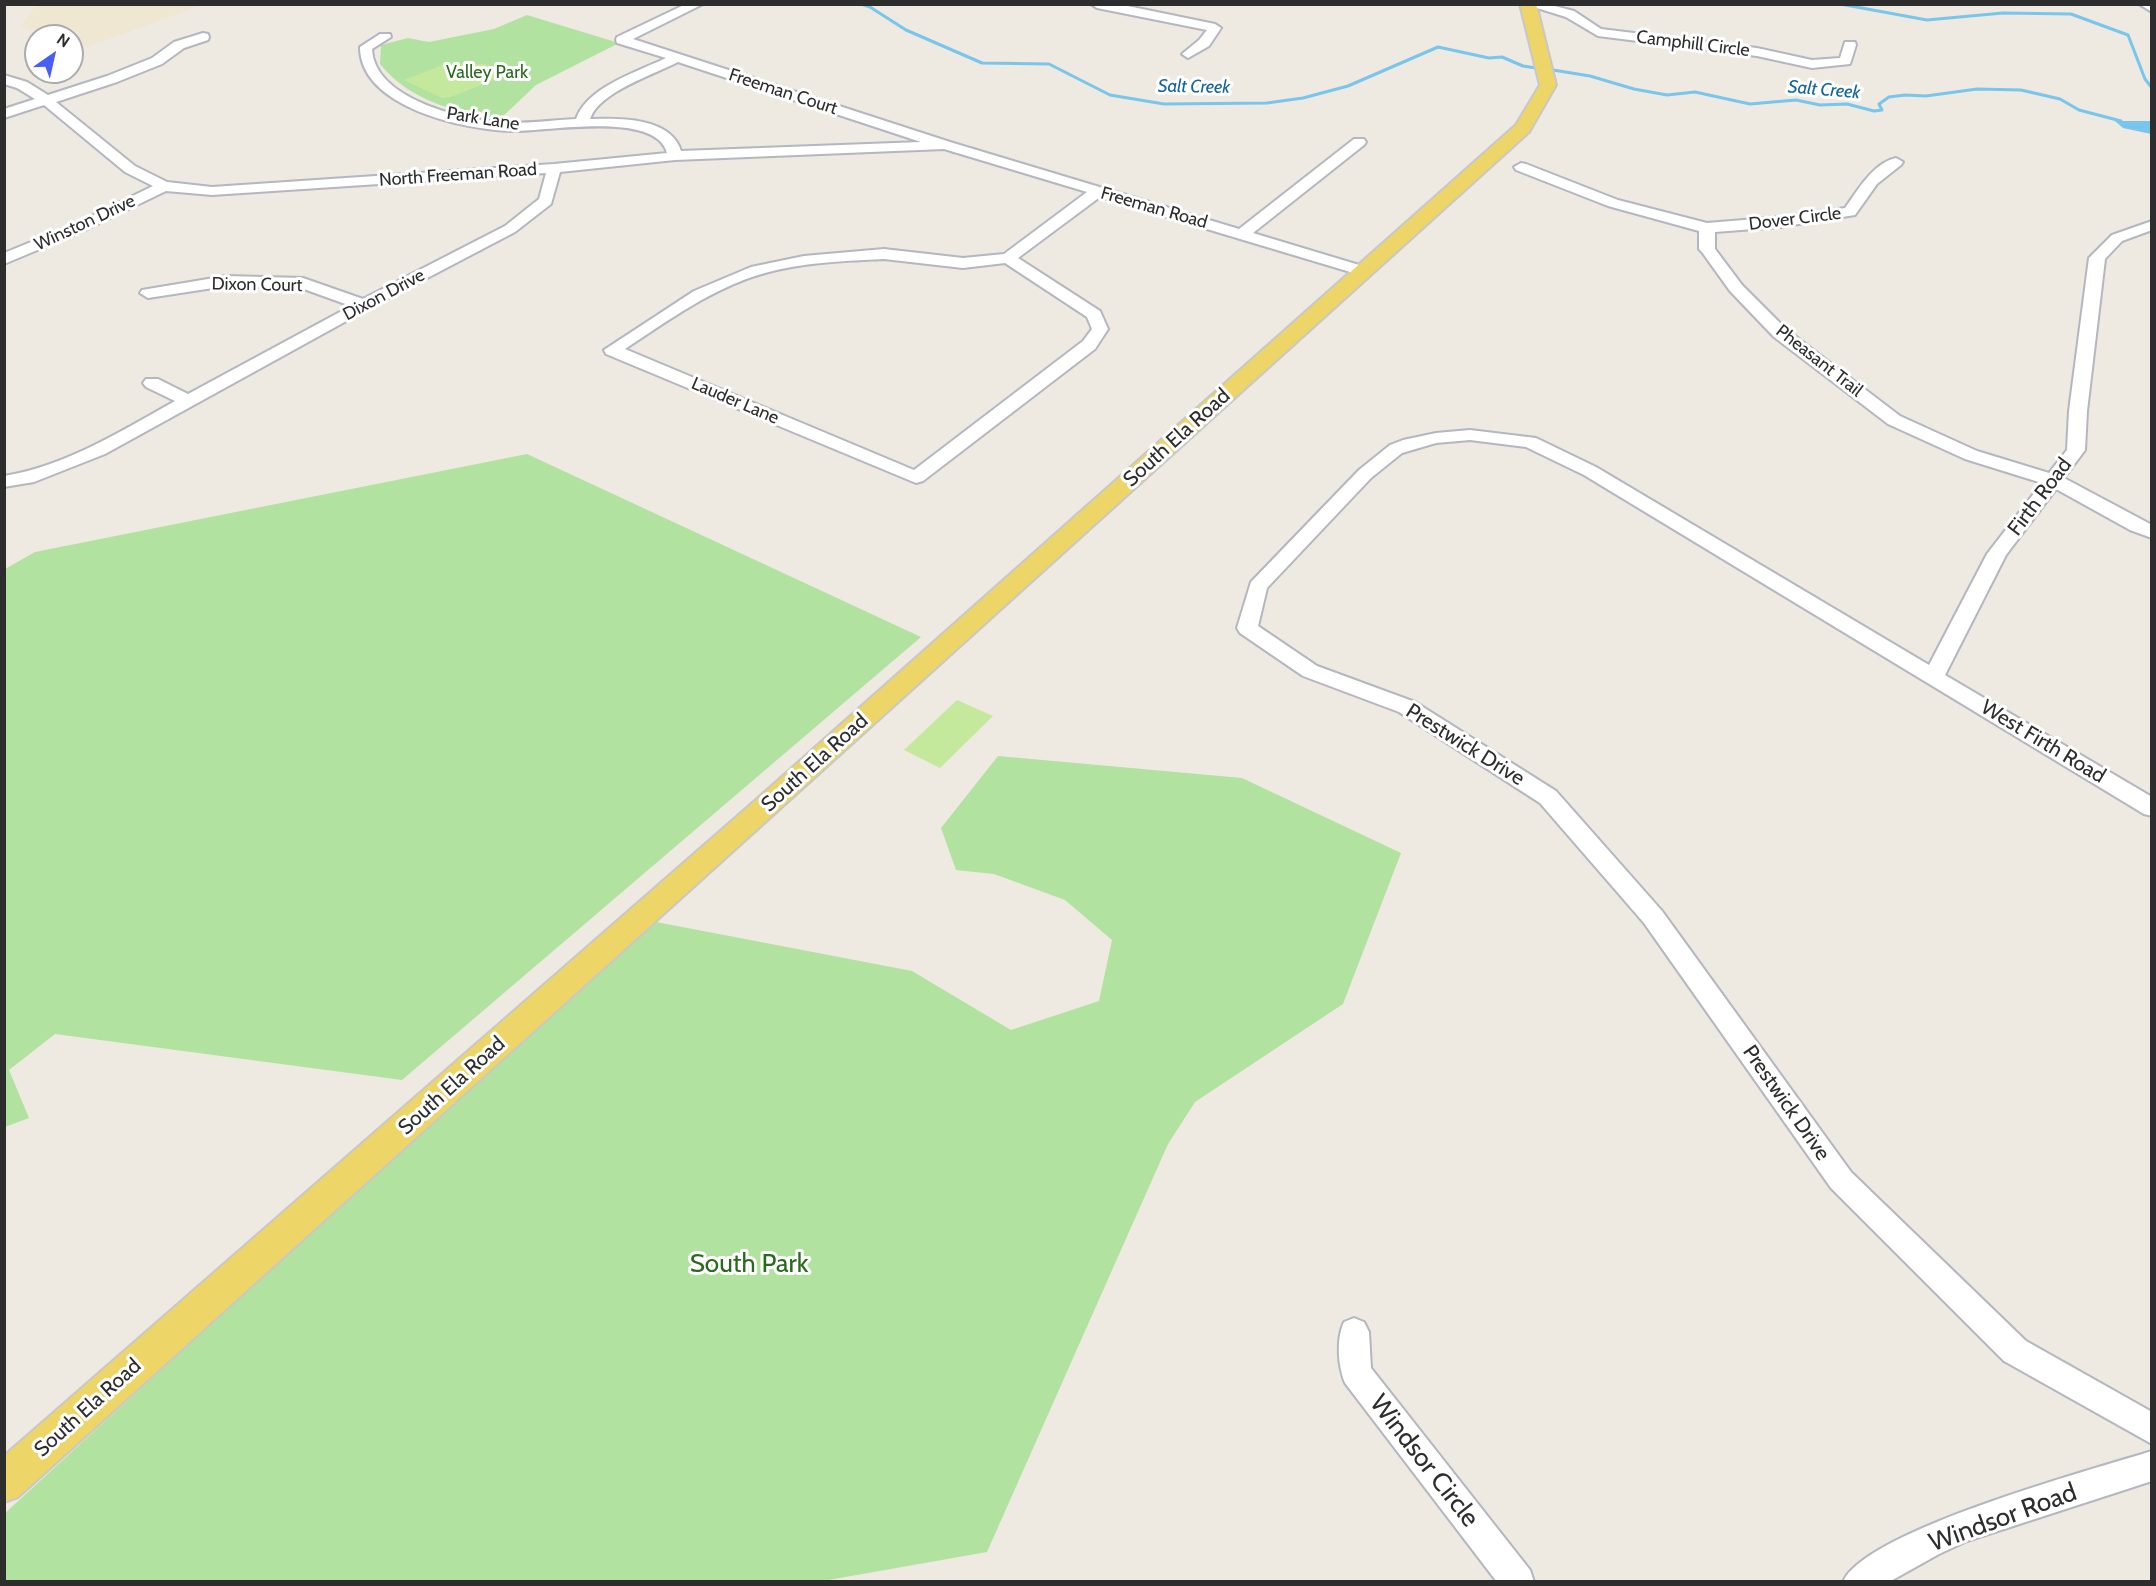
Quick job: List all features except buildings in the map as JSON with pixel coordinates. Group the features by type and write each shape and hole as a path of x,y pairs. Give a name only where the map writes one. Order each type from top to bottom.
{"main road":[{"name":"South Ela Road","path":"4,1483 776,798 1523,128 1548,85 1529,4"}],"street":[{"name":"Freeman Court","path":"698,4 622,40 783,90 945,145"},
{"path":"1097,4 1215,28 1204,43 1188,54"},
{"name":"Camphill Circle","path":"1529,4 1570,14 1598,32 1757,52 1812,64 1845,61 1850,45"},
{"path":"2145,4 2151,8"},
{"path":"1208,26 1223,22"},
{"path":"4,114 48,101 157,61 179,45 203,37"},
{"name":"Park Lane","path":"385,37 366,47 367,65 382,85 411,102 452,118 510,127 632,124 652,129 670,142 675,156"},
{"path":"582,124 591,103 602,95 676,58"},
{"name":"North Freeman Road","path":"4,79 48,101 130,169 164,186 212,190 554,168 675,156 945,145"},
{"path":"1242,234 1359,142"},
{"name":"Freeman Road","path":"945,145 1363,271"},
{"name":"Dover Circle","path":"1707,228 1780,222 1850,212 1872,181 1896,162"},
{"path":"1521,167 1613,203 1707,228"},
{"name":"Dixon Drive","path":"4,482 27,478 99,450 364,305 510,229 546,201 554,168"},
{"name":"Winston Drive","path":"4,259 78,228 164,186"},
{"path":"1008,258 1097,192"},
{"name":"Firth Road","path":"1934,676 1997,554 2076,450 2097,258 2117,238 2151,225"},
{"name":"Pheasant Trail","path":"1707,228 1707,249 1737,288 1773,326 1894,420 1971,455 2055,480 2151,532"},
{"name":"Lauder Lane","path":"884,254 963,262 1008,258 1094,314 1100,329 1089,345 916,477 612,350 703,294 754,271 784,263 884,254"},
{"name":"Dixon Court","path":"148,292 226,281 303,284 364,305"},
{"path":"152,383 190,402"},
{"name":"Prestwick Drive","path":"1934,676 1590,471 1530,442 1470,435 1436,438 1409,444 1396,449 1365,474 1258,586 1247,628 1310,671 1407,707 1548,797 1653,917 1841,1180 2015,1351 2151,1428"},
{"name":"West Firth Road","path":"1934,676 2151,807"},
{"name":"Windsor Circle","path":"1354,1332 1356,1373 1518,1581"},
{"name":"Windsor Road","path":"1860,1581 1881,1566 1969,1524 2151,1466"}],"shaded area":[{"path":"36,4 201,5 88,47 84,46 84,24 24,24 24,28 21,27"}],"green space":[{"name":"Valley Park","path":"527,15 619,43 536,85 500,119 466,113 434,103 405,87 380,64 381,45 408,38 429,42 494,29"},
{"path":"445,64 485,64 509,74 451,97 442,98 404,80"},
{"path":"527,454 921,637 402,1080 55,1034 9,1070 29,1118 5,1127 5,569 35,552"},
{"path":"957,700 993,716 940,768 904,750"},
{"name":"South Park","path":"998,756 1242,778 1401,853 1343,1004 1195,1102 1168,1144 987,1552 817,1582 5,1582 5,1513 651,921 912,971 1011,1030 1099,1001 1112,940 1065,900 994,874 956,870 941,828"}],"water":[{"path":"2115,121 2151,121 2151,134 2123,128"}],"waterway":[{"name":"Salt Creek","path":"861,4 870,7 906,30 982,63 1049,64 1110,95 1164,104 1267,103 1303,98 1348,86 1438,47 1489,58 1502,57 1523,66 1536,68"},
{"path":"1840,4 1927,20 2003,13 2071,14 2128,35 2145,79 2152,88"},
{"name":"Salt Creek","path":"1553,70 1590,76 1634,89 1667,95 1695,92 1750,104 1796,100 1820,105 1847,104 1874,111 1882,110 1879,104 1889,97 1926,96 1977,89 2021,90 2060,99 2079,110 2121,121"}]}
